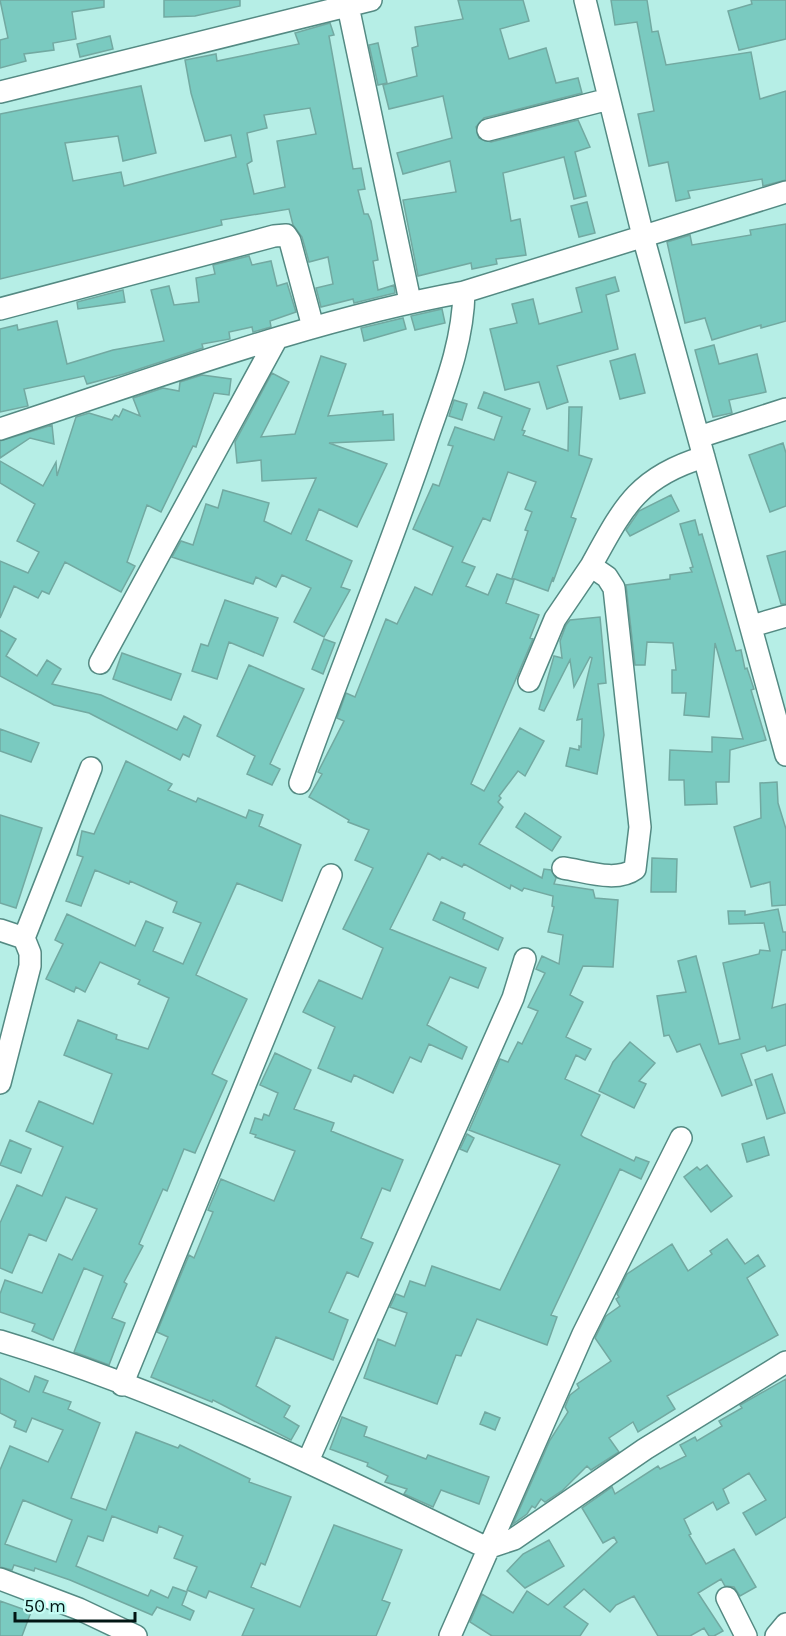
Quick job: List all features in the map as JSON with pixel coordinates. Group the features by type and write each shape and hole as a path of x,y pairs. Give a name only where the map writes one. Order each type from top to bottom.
{"street":[{"path":"0,92 371,0"},
{"path":"585,0 643,236 786,755"},
{"path":"348,6 410,301"},
{"path":"488,130 609,99"},
{"path":"0,429 313,327 410,301 464,292 786,192"},
{"path":"0,309 274,236 286,236 290,241 313,327"},
{"path":"300,783 405,502 454,360 460,336 464,292"},
{"path":"100,663 276,340"},
{"path":"529,681 555,619 591,566 621,511 639,489 687,462 701,447 786,409"},
{"path":"562,868 613,876 626,875 635,868 639,839 640,827 614,588 607,577 591,566"},
{"path":"752,626 786,616"},
{"path":"0,1083 30,966 30,953 24,938 91,768"},
{"path":"122,1385 331,875"},
{"path":"0,930 24,938"},
{"path":"308,1461 508,1008 525,959"},
{"path":"450,1636 583,1334 681,1138"},
{"path":"0,1341 122,1385 308,1461 487,1548 514,1539 645,1449 786,1362"},
{"path":"0,1579 79,1609 136,1636"},
{"path":"727,1598 746,1636"},
{"path":"776,1636 786,1624"}],"building":[{"path":"0,0 104,0 104,7 72,12 76,39 53,43 54,50 24,54 26,61 0,68 0,40 8,38"},
{"path":"164,0 240,0 240,6 195,16 164,17"},
{"path":"458,0 523,0 529,21 500,29 509,59 546,48 556,83 578,78 582,93 484,118 476,127 479,138 491,142 578,120 590,147 575,152 586,196 574,199 564,157 503,173 511,221 520,219 526,255 496,259 497,264 472,269 471,263 418,276 403,200 456,192 450,161 403,174 397,153 452,138 443,96 389,109 383,85 417,76 412,48 418,46 415,27 463,19"},
{"path":"611,0 647,0 652,32 658,31 666,65 751,52 760,99 786,91 786,180 763,186 762,179 688,191 690,198 676,201 668,162 649,166 638,114 654,111 637,22 615,25"},
{"path":"751,0 786,0 786,39 739,50 728,11 752,4"},
{"path":"330,23 334,35 329,36 353,169 361,168 365,189 358,190 364,214 368,214 371,221 378,260 373,261 378,290 394,285 395,293 354,303 353,299 321,307 316,288 333,284 328,257 309,262 302,237 293,225 289,209 221,220 222,225 0,279 0,114 141,86 156,153 123,161 118,136 65,143 73,181 121,172 124,186 236,157 231,135 205,141 191,93 185,60 216,54 217,61 299,44 295,33","holes":["310,108 316,134 277,141 285,187 254,194 247,164 252,161 247,133 267,128 264,115"]},
{"path":"110,36 113,49 80,57 77,44"},
{"path":"378,43 387,83 378,85 369,45"},
{"path":"587,202 595,233 579,237 571,206"},
{"path":"786,224 786,321 761,328 761,325 712,340 705,318 685,323 667,242 690,235 692,245 751,235 750,230"},
{"path":"249,256 252,265 271,261 277,286 287,283 296,312 270,321 271,327 253,332 252,327 229,332 230,339 202,344 203,348 124,374 87,384 84,376 24,389 28,406 0,412 0,329 17,325 18,330 57,321 67,364 113,350 164,341 151,290 169,286 174,305 199,302 196,278 215,274 213,265"},
{"path":"615,277 619,291 606,295 618,349 557,366 568,402 547,409 539,382 505,390 490,329 517,323 512,304 533,299 539,324 582,312 576,288"},
{"path":"123,290 125,302 78,309 77,302"},
{"path":"442,309 445,323 415,330 411,316"},
{"path":"403,318 406,329 364,341 361,328"},
{"path":"714,345 719,364 757,354 766,392 729,400 732,413 713,417 695,350"},
{"path":"635,354 645,393 620,399 610,361"},
{"path":"321,356 346,364 328,416 383,411 383,415 393,414 394,440 329,443 387,464 357,527 319,509 306,540 352,561 341,587 350,590 324,637 294,622 311,588 282,575 276,587 256,577 253,584 172,557 181,541 193,545 206,504 218,508 223,490 269,503 264,521 291,534 316,478 262,481 261,460 237,463 235,442 272,373 289,382 261,437 295,434"},
{"path":"202,375 231,379 229,395 214,393 196,447 193,446 161,512 147,505 127,562 135,566 121,592 65,562 49,594 42,591 38,598 14,586 0,618 0,561 28,573 39,552 17,541 35,504 0,483 0,461 43,486 56,462 57,476 76,417 89,413 112,420 115,415 119,417 123,409 140,416 133,398 163,388 179,391 180,382"},
{"path":"484,392 530,409 522,430 525,431 523,435 568,451 569,407 582,407 579,455 592,459 571,517 576,519 548,591 512,578 532,512 525,509 536,482 508,472 490,521 483,518 462,562 475,567 466,586 488,595 497,574 514,580 506,603 539,615 530,638 533,639 471,784 484,791 520,728 544,741 525,776 518,771 499,796 501,798 498,802 503,807 479,844 542,878 544,869 551,870 556,878 554,884 593,890 595,898 618,900 613,967 583,966 570,995 583,1002 566,1037 591,1049 585,1060 576,1055 565,1079 600,1095 581,1135 583,1137 634,1161 636,1157 649,1162 641,1179 620,1169 551,1315 557,1317 547,1345 477,1319 461,1356 456,1355 437,1404 364,1378 378,1339 395,1346 407,1313 390,1307 396,1294 404,1297 410,1281 425,1286 432,1266 500,1290 560,1165 469,1130 500,1059 508,1062 518,1042 522,1044 538,1011 528,1007 545,973 536,969 542,956 559,964 563,935 548,932 554,907 552,906 553,896 524,888 522,891 511,885 510,889 464,864 462,867 442,857 440,860 428,853 390,929 486,968 478,988 450,977 427,1025 467,1047 462,1059 429,1044 421,1062 410,1057 393,1093 354,1075 351,1082 318,1068 335,1027 303,1012 319,980 362,999 383,948 343,929 373,868 355,860 369,830 348,822 349,820 309,797 322,774 318,772 344,721 337,718 346,693 355,697 386,619 397,624 415,587 432,595 453,547 413,529 433,484 439,486 453,446 448,445 455,427 494,440 502,417 478,408"},
{"path":"454,400 467,404 462,420 449,416"},
{"path":"52,425 54,444 30,438 0,458 0,441"},
{"path":"783,443 786,453 786,506 770,512 749,455"},
{"path":"671,495 679,511 630,536 626,530 639,511"},
{"path":"695,520 699,535 702,534 736,651 741,650 745,669 747,668 754,689 751,690 766,740 730,750 729,782 716,782 717,804 685,805 684,780 669,780 670,750 712,752 712,737 743,739 715,643 709,717 684,715 686,693 672,693 672,670 676,670 673,643 647,642 645,665 635,665 626,585 670,579 670,575 692,572 690,568 693,567 680,524"},
{"path":"786,551 786,604 781,604 767,556"},
{"path":"225,600 278,618 263,656 229,642 217,679 192,671 201,644 208,646"},
{"path":"600,617 606,683 598,684 604,735 597,774 566,766 570,748 579,750 579,746 581,747 582,719 577,720 592,658 590,657 574,687 570,660 544,711 539,709 554,656 562,658 560,641 566,625 570,620"},
{"path":"0,630 16,639 6,656 37,676 47,660 61,669 52,684 101,695 177,730 184,716 201,725 189,757 183,754 180,760 89,713 54,705 0,676"},
{"path":"324,639 335,643 323,674 312,669"},
{"path":"122,653 181,674 171,700 113,679"},
{"path":"249,665 304,689 270,764 280,769 272,785 247,774 255,756 217,736"},
{"path":"0,729 39,743 31,762 0,751"},
{"path":"126,761 172,784 168,790 196,802 198,798 246,818 249,810 263,815 259,826 301,845 282,901 237,883 196,975 247,999 212,1074 227,1081 195,1153 184,1149 167,1191 163,1189 139,1244 143,1246 124,1282 127,1284 112,1318 125,1323 109,1365 74,1352 103,1276 84,1268 53,1340 32,1331 35,1324 0,1312 0,1294 5,1280 42,1293 59,1254 72,1260 97,1209 66,1197 46,1241 29,1234 12,1273 0,1268 0,1223 17,1185 42,1196 63,1147 26,1131 39,1101 93,1124 112,1074 64,1055 78,1020 117,1035 116,1039 148,1049 169,998 138,984 140,980 100,962 85,992 76,987 74,992 46,979 63,944 55,940 67,914 135,946 146,921 163,928 153,951 183,964 201,923 173,912 177,902 130,881 129,884 95,870 81,906 66,901 83,857 77,855 82,831 94,834"},
{"path":"777,782 778,803 786,829 786,905 772,906 770,882 751,887 734,827 761,818 760,783"},
{"path":"525,813 561,837 552,851 516,827"},
{"path":"0,815 42,828 16,908 0,903"},
{"path":"652,858 677,859 676,892 651,892"},
{"path":"441,902 465,913 463,919 503,938 498,950 433,920"},
{"path":"778,909 783,932 786,932 786,950 782,950 772,1008 786,1004 786,1045 767,1051 765,1046 741,1054 752,1085 722,1096 700,1044 677,1052 669,1035 664,1036 657,996 686,992 678,961 696,956 719,1044 740,1039 723,963 759,954 760,950 770,951 764,923 729,924 728,911 745,911 745,915"},
{"path":"630,1042 655,1063 639,1081 646,1084 634,1108 599,1091 613,1062"},
{"path":"275,1053 311,1070 294,1109 334,1123 331,1131 403,1160 390,1191 382,1188 361,1238 373,1243 358,1277 347,1272 329,1312 348,1320 333,1360 276,1337 256,1386 290,1406 284,1417 299,1426 291,1440 213,1400 212,1402 151,1377 168,1337 157,1332 189,1255 194,1258 213,1212 208,1210 221,1179 274,1201 295,1151 255,1137 256,1135 250,1133 255,1118 262,1120 264,1114 269,1116 278,1093 260,1085"},
{"path":"772,1074 785,1113 767,1119 755,1080"},
{"path":"467,1134 474,1138 467,1152 460,1149"},
{"path":"764,1137 769,1155 747,1162 742,1144"},
{"path":"10,1140 31,1149 21,1173 0,1165"},
{"path":"707,1165 732,1196 711,1212 684,1177 697,1167 700,1170"},
{"path":"727,1239 745,1264 758,1255 765,1266 747,1278 778,1335 667,1396 675,1409 638,1432 633,1422 609,1438 619,1452 591,1470 587,1466 563,1490 545,1502 541,1499 535,1508 532,1506 527,1514 513,1524 550,1440 568,1412 565,1407 570,1395 579,1388 577,1384 611,1361 595,1338 606,1316 620,1306 616,1299 619,1297 617,1294 627,1274 672,1244 688,1271 712,1254 710,1251"},
{"path":"35,1376 48,1381 43,1392 71,1402 68,1409 100,1423 71,1498 106,1510 136,1432 178,1448 180,1445 250,1479 249,1482 291,1497 265,1565 261,1563 251,1587 300,1607 334,1525 402,1550 382,1600 390,1603 376,1636 242,1636 254,1609 209,1591 206,1598 187,1590 197,1567 174,1558 183,1536 159,1526 157,1533 112,1516 103,1541 88,1536 76,1566 148,1596 151,1590 168,1598 173,1587 187,1592 182,1605 194,1611 190,1620 157,1607 152,1615 70,1580 35,1568 34,1571 14,1565 12,1570 0,1567 0,1470 10,1446 48,1462 63,1430 32,1418 26,1432 14,1427 16,1421 0,1413 0,1378 29,1392","holes":["23,1500 72,1520 56,1562 5,1544"]},
{"path":"786,1379 786,1517 756,1535 743,1513 766,1500 749,1473 723,1489 729,1503 717,1510 713,1502 684,1519 691,1534 689,1535 706,1564 734,1549 756,1587 740,1596 734,1587 725,1586 721,1579 698,1593 723,1631 709,1636 704,1628 690,1636 658,1636 634,1596 616,1605 610,1612 584,1589 564,1607 588,1624 580,1636 492,1636 470,1622 482,1594 513,1613 527,1591 548,1605 617,1542 614,1537 603,1543 582,1508 612,1487 615,1494 658,1466 660,1469 686,1456 680,1445 695,1437 697,1441 722,1426 719,1421 742,1408 740,1405"},
{"path":"485,1412 500,1418 495,1430 480,1424"},
{"path":"342,1417 367,1427 364,1436 426,1459 428,1455 489,1477 479,1504 441,1490 433,1507 404,1494 407,1489 385,1482 388,1476 367,1466 368,1463 330,1449"},
{"path":"549,1540 564,1566 525,1588 507,1571 523,1554"},
{"path":"0,1601 31,1612 22,1636 0,1636"}]}
